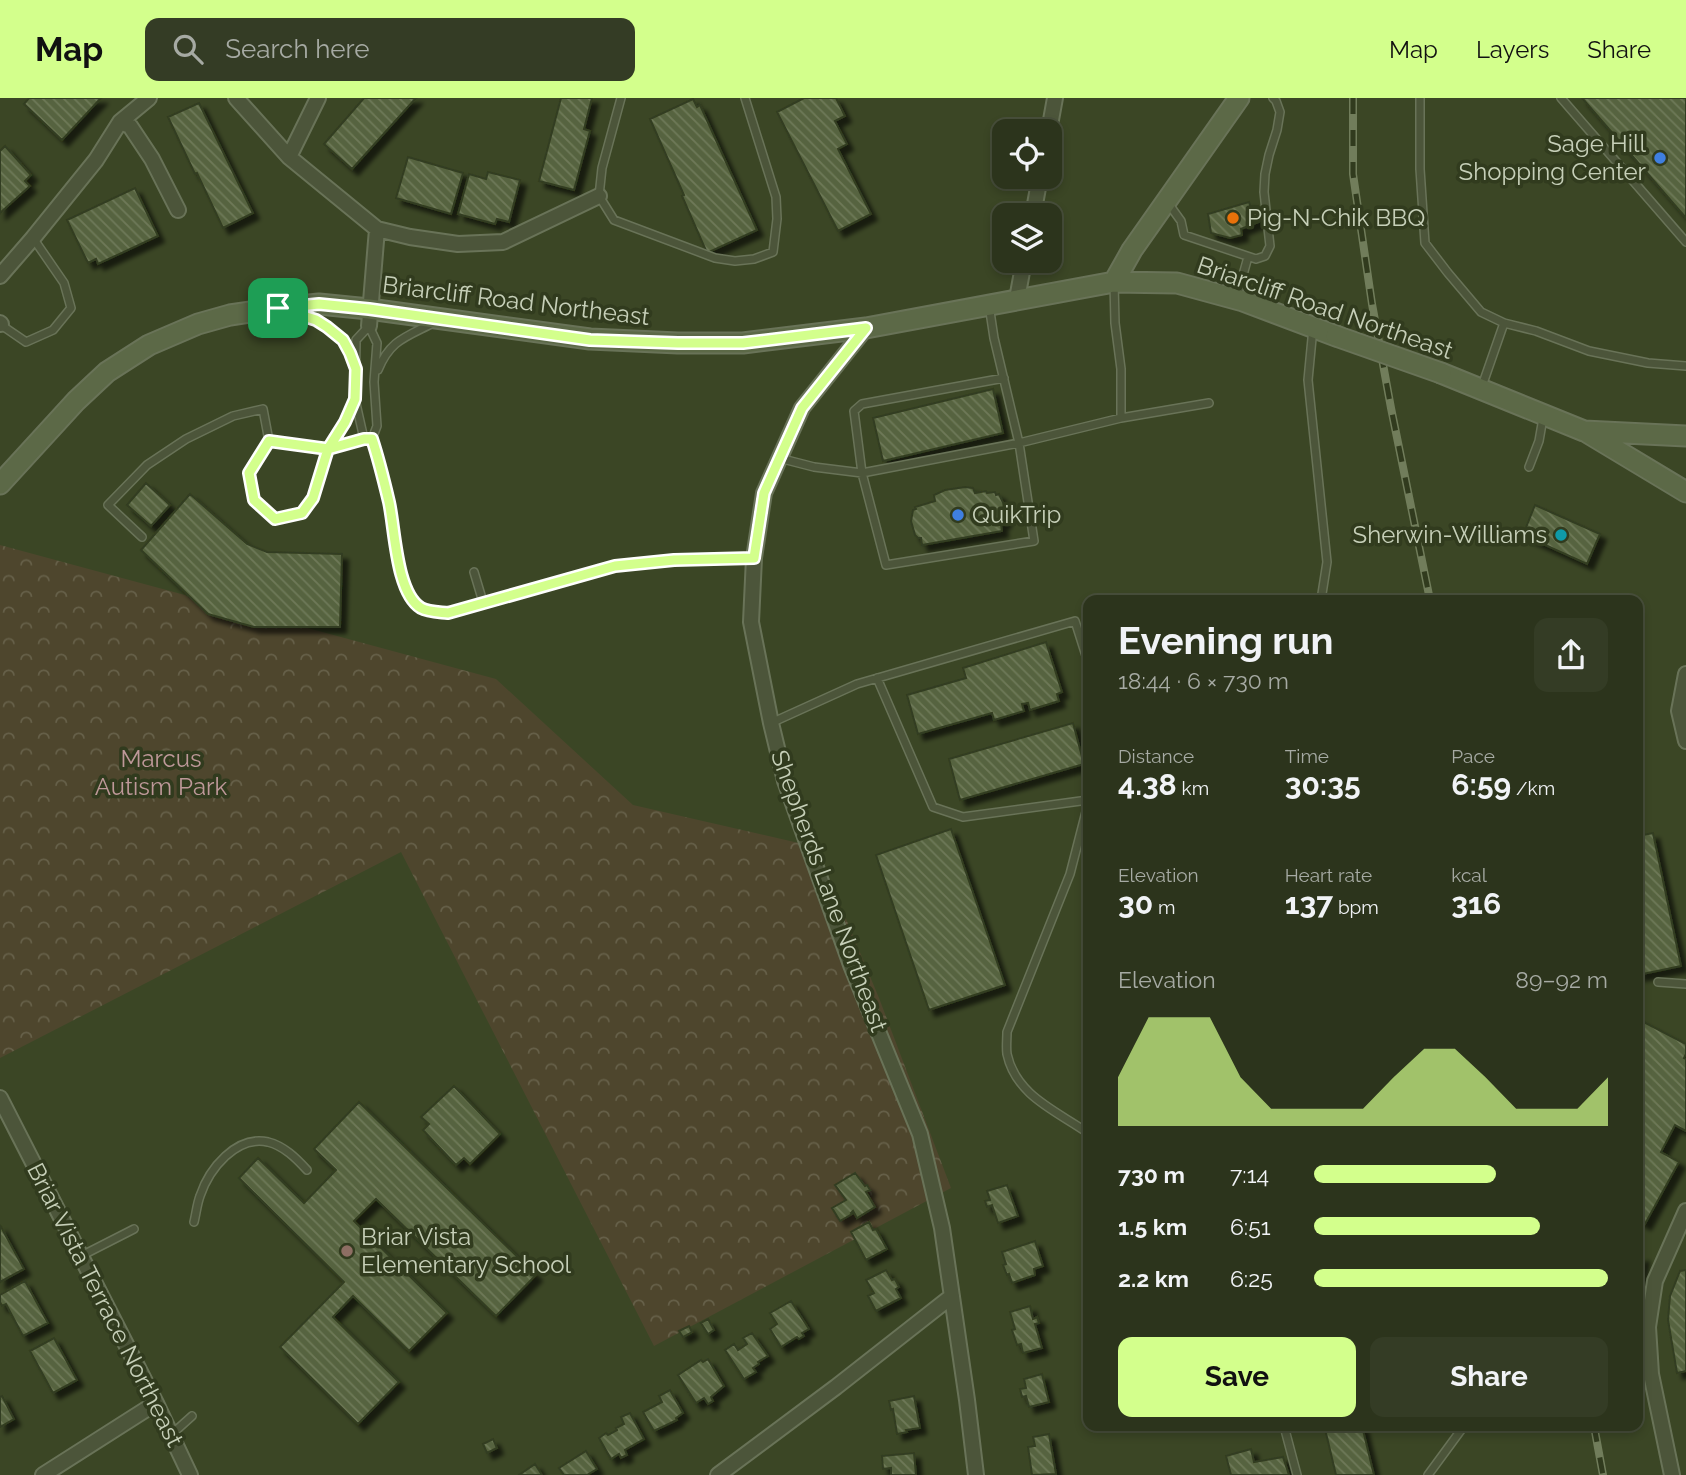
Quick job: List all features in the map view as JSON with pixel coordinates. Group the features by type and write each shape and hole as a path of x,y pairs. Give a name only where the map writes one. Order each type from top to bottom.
{"main road":[{"path":"1114,282 1132,250 1239,98"},
{"name":"Briarcliff Road Northeast","path":"0,484 76,401 107,372 149,345 198,324 230,315 319,304 369,317 441,319 590,340 743,343 866,328 1114,282 1177,283 1237,299 1441,373 1584,431 1686,436"},
{"path":"1584,431 1686,492"}],"street":[{"path":"0,276 96,160 121,122 149,98"},
{"path":"236,98 289,157 377,229 458,244 503,242 599,196"},
{"path":"289,157 318,98"},
{"path":"1050,119 1054,98"},
{"path":"121,122 130,126 152,159 178,210"},
{"path":"369,317 377,229"},
{"path":"1017,299 1022,273"},
{"name":"Shepherds Lane Northeast","path":"866,328 802,408 764,493 754,558 751,622 785,781 851,965 920,1134 941,1223 976,1475"},
{"path":"1686,674 1679,710 1686,741"},
{"name":"Briar Vista Terrace Northeast","path":"0,1098 190,1475"},
{"path":"1672,1475 1651,1374 1648,1328 1655,1281 1686,1211"},
{"path":"718,1475 952,1296"},
{"path":"43,1475 156,1403"}],"lane":[{"path":"621,98 603,168 599,196 614,220 715,258 735,261 754,259 773,252 777,219 776,197 745,98"},
{"path":"1054,98 1066,98"},
{"path":"1167,201 1181,221 1184,235 1248,257 1256,259 1265,256 1270,246 1264,192 1265,174 1280,112 1273,98"},
{"path":"1420,98 1420,169 1425,243 1481,312 1504,323 1536,331 1589,351 1648,363 1686,366"},
{"path":"1561,98 1686,242"},
{"path":"0,324 26,342 52,330 71,308 64,282 33,238"},
{"path":"1237,299 1248,257"},
{"path":"1114,282 1115,323 1121,369 1121,418"},
{"path":"989,304 994,338 1004,378 1019,443 1034,541 886,565 862,473 854,411 862,404 1004,378"},
{"path":"278,308 316,320 327,327 343,340 356,369"},
{"path":"369,317 356,340 355,399 368,439 380,464 401,573 408,595 422,609 448,613 615,566 674,560 754,558"},
{"path":"269,441 328,449 368,439 377,426 377,343 369,317"},
{"path":"375,378 395,342 441,319"},
{"path":"1481,390 1504,323"},
{"path":"1313,327 1308,380 1327,562 1322,595"},
{"path":"142,537 108,505 147,465 186,439 233,416 263,409 269,441 249,473 254,500 275,519 302,513 313,498 328,449 345,422 355,399"},
{"path":"779,458 814,467 862,473 1019,443 1121,418 1209,403"},
{"path":"1530,467 1544,415"},
{"path":"474,572 483,603"},
{"path":"771,723 857,684 1074,621 1083,647"},
{"path":"877,678 933,807 963,817 1083,803"},
{"path":"1083,822 1070,874 1007,1032 1007,1053 1013,1071 1024,1088 1041,1104 1083,1130"},
{"path":"1658,982 1686,984"},
{"path":"194,1222 200,1195 212,1174 226,1155 244,1143 267,1142 290,1152 307,1170"},
{"path":"81,1256 134,1228"},
{"path":"170,1436 192,1416"},
{"path":"1285,1431 1297,1475"},
{"path":"1429,1475 1460,1431"}],"green space":[{"name":"Marcus Autism Park","path":"0,545 496,679 633,805 816,847 879,998 951,1188 654,1346 401,852 0,1058"}],"building":[{"path":"29,98 101,98 62,140 24,104"},
{"path":"364,98 416,98 352,169 324,144"},
{"path":"561,98 592,98 584,129 590,131 574,190 539,181"},
{"path":"804,98 836,98 845,116 835,121 847,144 838,149 871,214 838,231 777,112"},
{"name":"Sage Hill Shopping Center","path":"1582,98 1686,98 1686,218"},
{"path":"693,99 697,107 700,105 757,230 707,253 650,119"},
{"path":"199,103 253,213 223,228 168,117"},
{"path":"5,146 31,175 25,181 30,186 0,213 0,151"},
{"path":"408,157 463,173 451,214 396,198"},
{"path":"488,172 520,180 509,222 497,219 495,224 458,214 469,174 486,179"},
{"path":"135,188 158,236 98,264 96,259 88,263 67,220"},
{"name":"Pig-N-Chik BBQ","path":"1249,202 1251,208 1258,206 1259,222 1241,229 1242,235 1230,238 1211,233 1208,214"},
{"path":"993,389 1003,433 883,461 873,418"},
{"path":"146,483 170,505 151,526 127,505"},
{"name":"QuikTrip","path":"973,488 975,493 986,491 999,494 1005,507 1002,531 922,545 921,538 915,535 911,521 915,507 935,501 934,495 945,490"},
{"path":"190,494 247,544 267,552 342,554 340,627 254,627 208,614 141,550"},
{"name":"Sherwin-Williams","path":"1535,505 1600,534 1587,564 1523,535"},
{"path":"1046,642 1062,692 1057,694 1059,701 1030,710 1028,703 1022,704 1024,711 994,720 992,713 918,734 907,695 966,678 963,668"},
{"path":"1073,723 1083,764 960,800 949,759"},
{"path":"951,829 1005,985 929,1010 876,855"},
{"path":"1653,833 1681,966 1643,974 1643,835"},
{"path":"1643,1022 1686,1044 1686,1131 1675,1125 1661,1152 1679,1162 1645,1224"},
{"path":"454,1086 500,1134 470,1164 464,1158 456,1165 423,1130 429,1124 421,1117"},
{"path":"359,1102 536,1275 496,1316 376,1199 354,1221 447,1313 409,1351 353,1296 333,1317 399,1382 358,1424 280,1347 344,1282 239,1178 258,1158 304,1203 336,1170 314,1149"},
{"path":"855,1173 870,1190 866,1192 875,1207 857,1218 853,1211 840,1221 832,1208 846,1200 835,1185"},
{"path":"1007,1185 1018,1216 998,1223 992,1205 987,1207 985,1201 990,1200 987,1191"},
{"path":"869,1222 887,1249 866,1260 851,1232"},
{"path":"0,1225 24,1269 0,1282"},
{"path":"1035,1241 1043,1266 1034,1269 1035,1275 1012,1283 1003,1265 1006,1264 1002,1252"},
{"path":"886,1270 892,1280 895,1279 901,1298 876,1311 868,1296 874,1293 866,1280"},
{"path":"1686,1270 1686,1371 1677,1373 1668,1320 1670,1296 1680,1271"},
{"path":"25,1281 48,1323 23,1336 6,1304 2,1306 0,1295"},
{"path":"791,1301 809,1329 802,1333 804,1336 799,1339 797,1337 781,1347 770,1329 777,1324 770,1313"},
{"path":"1030,1306 1033,1319 1037,1317 1039,1323 1035,1324 1042,1348 1023,1353 1012,1330 1015,1329 1010,1312"},
{"path":"708,1319 714,1330 708,1334 701,1323"},
{"path":"689,1326 692,1332 683,1337 679,1331"},
{"path":"752,1333 768,1356 753,1368 756,1372 744,1379 725,1350 734,1344 738,1350 747,1344 743,1338"},
{"path":"54,1338 77,1380 53,1393 30,1351"},
{"path":"708,1359 724,1386 711,1397 713,1401 708,1404 704,1398 696,1403 678,1375 701,1360 703,1362"},
{"path":"1042,1374 1049,1402 1029,1407 1026,1396 1022,1397 1020,1389 1026,1388 1024,1379"},
{"path":"670,1390 683,1413 677,1420 654,1431 643,1412 662,1402 659,1396"},
{"path":"2,1396 14,1419 0,1427 0,1397"},
{"path":"914,1396 920,1428 897,1434 889,1401"},
{"path":"630,1413 644,1439 625,1450 627,1455 621,1458 619,1454 611,1459 599,1438 617,1430 616,1428 624,1424 621,1417"},
{"path":"1325,1431 1363,1431 1374,1475 1336,1475"},
{"path":"1049,1434 1056,1474 1032,1475 1028,1447 1035,1446 1033,1437"},
{"path":"493,1439 497,1448 487,1453 483,1444"},
{"path":"1251,1449 1254,1462 1283,1457 1289,1475 1231,1475 1226,1456"},
{"path":"586,1451 597,1469 587,1475 564,1475 559,1468"},
{"path":"914,1453 916,1475 891,1475 891,1468 883,1469 882,1456"},
{"path":"535,1464 542,1475 519,1475"}],"railway":[{"path":"1353,98 1353,174 1372,304 1429,595"},
{"path":"1595,1431 1603,1475"}],"place":[{"name":"Sage Hill Shopping Center","path":"1660,158"},
{"name":"Pig-N-Chik BBQ","path":"1233,218"},
{"name":"QuikTrip","path":"958,515"},
{"name":"Sherwin-Williams","path":"1561,535"},
{"name":"Briar Vista Elementary School","path":"347,1251"}],"route":[{"path":"278,308 316,320 343,340 356,369 355,399 345,422 328,449 313,498 302,513 275,519 254,500 249,473 269,441 328,449 372,439 390,506 401,573 408,595 422,609 448,613 615,566 674,560 754,558 764,493 802,408 866,328 743,343 678,343 590,340 319,304 278,308"}]}
